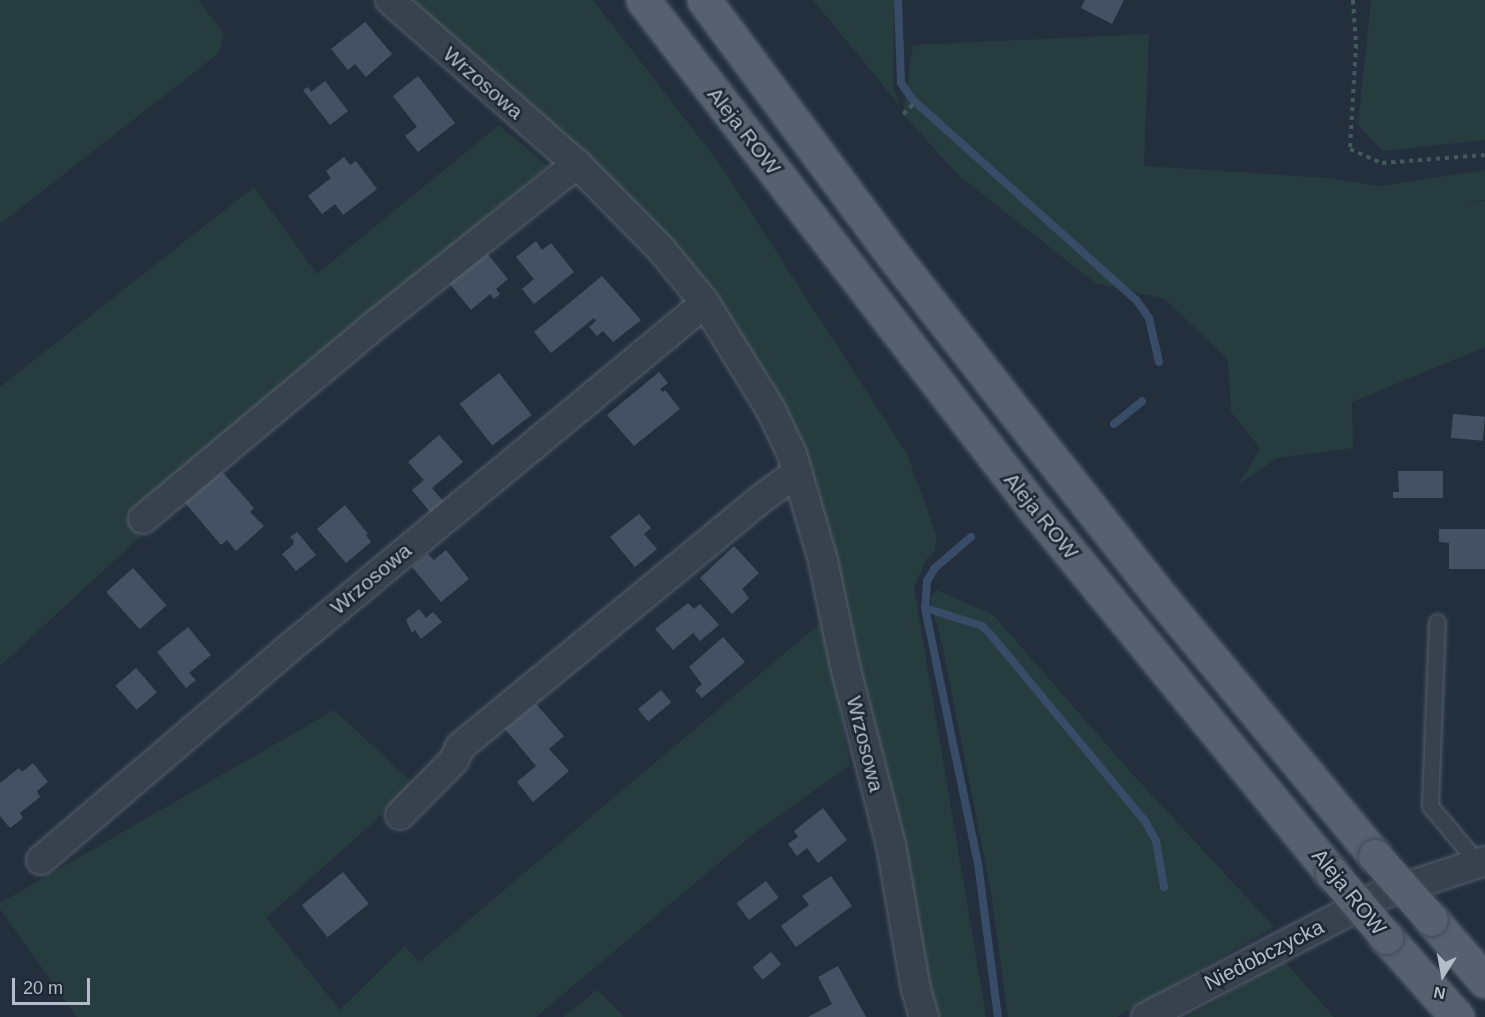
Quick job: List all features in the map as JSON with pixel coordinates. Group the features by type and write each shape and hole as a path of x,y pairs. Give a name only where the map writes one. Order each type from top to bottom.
{"main road":[{"name":"Aleja ROW","path":"643,0 1033,507 1332,873 1457,1017"},
{"name":"Aleja ROW","path":"704,0 892,254 1160,596 1375,856 1485,981"}],"street":[{"name":"Wrzosowa","path":"390,0 577,164 661,249 705,303 766,402 798,472 823,561 846,670 891,845 916,989 924,1017"},
{"path":"143,519 362,336 577,164"},
{"name":"Wrzosowa","path":"41,860 294,644 705,303"},
{"path":"400,815 454,760 460,747 766,495 798,472"},
{"name":"Niedobczycka","path":"1146,1017 1378,896 1482,862"}],"lane":[{"path":"1437,622 1430,806 1482,862"}],"path":[{"path":"1353,0 1356,44 1350,149 1382,163 1485,155"},
{"path":"903,114 916,102"}],"green space":[{"path":"0,0 198,0 224,34 219,53 0,224"},
{"path":"406,0 593,0 719,163 907,454 937,537 934,551 927,558 914,587 986,1017 933,1017 823,536 710,290"},
{"path":"813,0 894,0 893,85 900,106"},
{"path":"1371,0 1485,0 1485,140 1383,151 1358,125"},
{"path":"1149,34 1144,166 1328,178 1380,186 1485,170 1485,200 1457,203 1485,201 1485,347 1352,402 1353,448 1277,458 1239,484 1260,448 1231,412 1228,360 1165,299 1095,283 957,174 903,114 913,45"},
{"path":"499,125 548,166 127,519 140,537 0,666 0,387 254,187 317,274"},
{"path":"937,590 993,615 1126,767 1274,927 1117,1017 1008,1017 991,892 942,644 930,598"},
{"path":"824,620 850,765 751,836 536,1017 77,1017 0,909 0,903 334,710 415,785 266,918 340,1010 405,946 419,962"},
{"path":"1284,961 1334,1017 1187,1017"},
{"path":"597,990 624,1017 563,1017"}],"building":[{"path":"1085,0 1124,0 1112,24 1081,8"},
{"path":"365,22 392,54 366,77 355,64 348,70 331,49"},
{"path":"418,76 455,123 418,152 405,136 417,127 393,96"},
{"path":"325,81 348,111 330,125 303,90 308,87 311,92"},
{"path":"344,157 350,165 356,161 377,189 343,215 335,204 322,214 308,196 331,178 326,171"},
{"path":"536,241 542,250 551,243 574,272 534,304 522,289 534,279 516,257"},
{"path":"486,252 508,279 496,289 500,294 494,299 490,294 471,310 449,283"},
{"path":"602,276 641,320 613,342 603,331 597,336 589,327 596,321 594,318 551,353 534,332"},
{"path":"659,372 668,383 660,389 663,392 665,390 680,409 634,446 607,415"},
{"path":"499,373 532,415 492,446 460,404"},
{"path":"1453,414 1485,417 1483,441 1451,438"},
{"path":"439,435 463,462 432,488 448,507 435,518 412,490 424,480 408,462"},
{"path":"218,467 254,508 250,512 264,526 236,551 227,540 221,545 181,498"},
{"path":"1398,471 1443,471 1443,498 1393,498 1393,492 1399,492"},
{"path":"345,505 368,534 366,535 371,542 346,563 317,529"},
{"path":"639,514 651,528 644,534 657,549 635,567 610,537"},
{"path":"1439,529 1485,529 1485,569 1449,569 1449,543 1439,542"},
{"path":"297,532 316,555 296,571 282,554 293,545 294,541 290,537"},
{"path":"734,546 759,573 742,589 749,598 732,614 700,578"},
{"path":"446,550 469,579 441,602 412,567 428,554 434,560"},
{"path":"133,568 166,605 140,629 106,592"},
{"path":"688,603 694,609 700,604 719,625 700,641 693,633 673,650 655,629"},
{"path":"419,609 426,618 433,612 442,622 421,639 415,630 412,633 406,620"},
{"path":"188,627 211,655 189,673 196,680 186,688 157,652"},
{"path":"723,637 745,662 702,698 695,690 702,684 689,667"},
{"path":"136,668 157,692 137,710 116,686"},
{"path":"661,690 671,702 648,722 638,709"},
{"path":"536,704 564,736 549,749 569,771 533,802 517,782 536,766 505,729"},
{"path":"33,763 48,782 37,791 40,797 20,813 23,818 10,828 0,816 0,783 19,768 22,772"},
{"path":"823,808 847,840 818,863 807,848 797,856 788,844 798,837 794,831"},
{"path":"343,872 369,904 328,937 302,905"},
{"path":"831,876 852,906 796,947 781,926 809,905 802,896"},
{"path":"766,881 779,898 749,920 736,903"},
{"path":"771,952 781,964 763,980 753,967"},
{"path":"838,966 866,1017 808,1017 832,1004 818,977"}],"waterway":[{"path":"898,0 901,83 912,99 1137,301 1149,318 1159,362"},
{"path":"1114,424 1142,401"},
{"path":"971,537 935,568 927,581 925,608 978,863 998,1017"},
{"path":"925,608 982,626 991,635 1145,821 1156,841 1164,887"}]}
